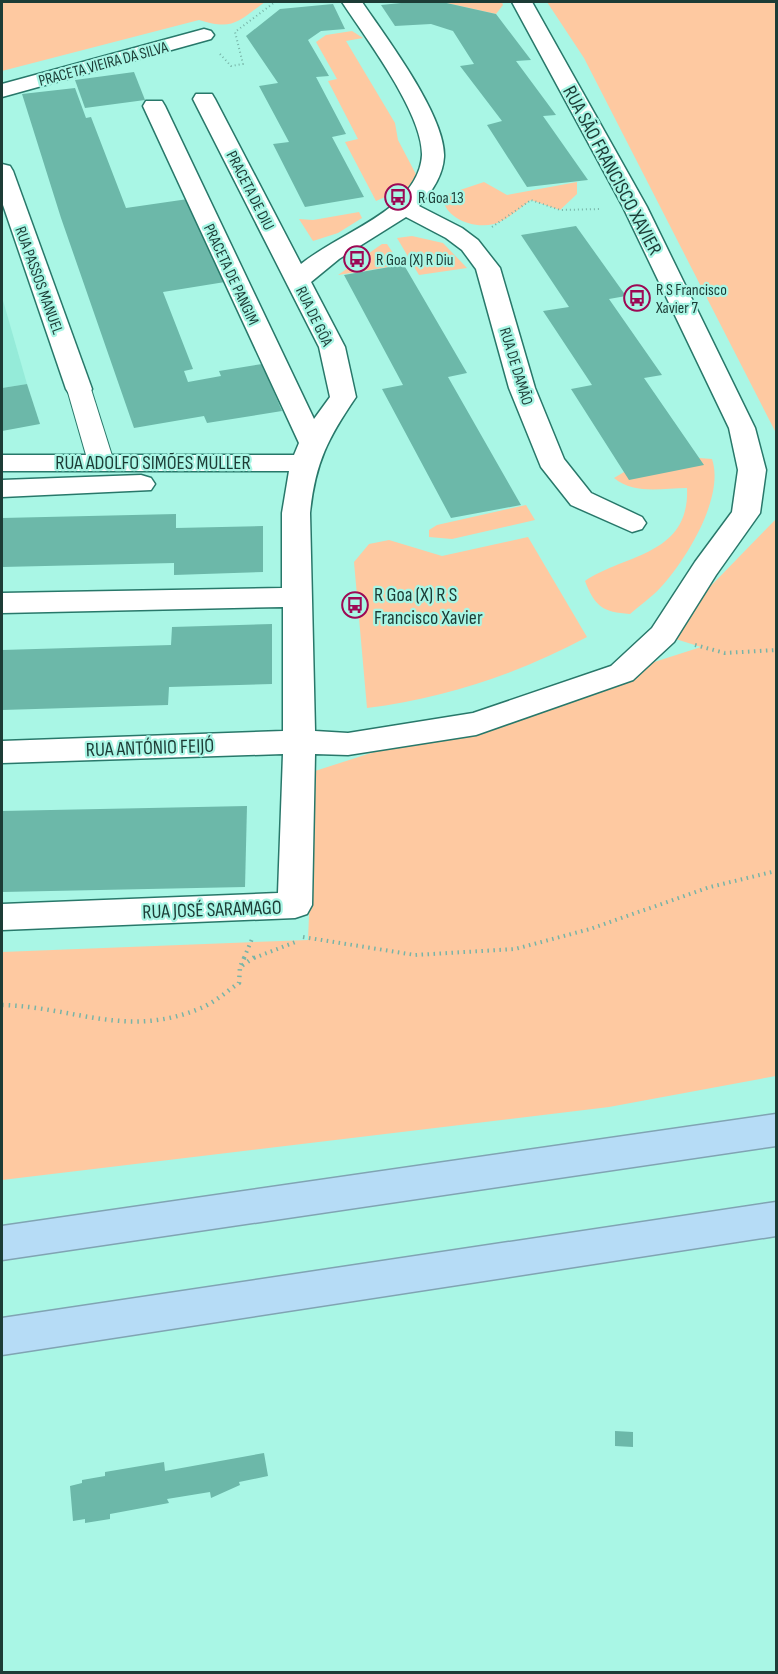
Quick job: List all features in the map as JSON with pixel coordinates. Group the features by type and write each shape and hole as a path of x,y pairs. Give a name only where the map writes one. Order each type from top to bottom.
{"highway":[{"path":"2,1243 777,1130"},
{"path":"2,1337 777,1218"}],"street":[{"name":"RUA DE GÔA","path":"304,461 343,397 332,347 311,311 298,280 314,263 356,241 406,208 429,177 434,152 420,111 352,2"},
{"name":"RUA SÃO FRANCISCO XAVIER","path":"299,742 348,744 476,724 622,673 663,635 705,568 746,513 752,470 742,428 635,207 522,2"},
{"name":"PRACETA VIEIRA DA SILVA","path":"2,91 204,35"},
{"name":"PRACETA DE DIU","path":"204,99 298,280"},
{"name":"PRACETA DE PANGIM","path":"154,106 304,461"},
{"name":"RUA PASSOS MANUEL","path":"2,171 79,389"},
{"name":"RUA DE DAMÃO","path":"406,208 454,233 470,245 488,268 522,388 551,461 581,499 632,523"},
{"path":"79,389 101,462"},
{"name":"RUA ADOLFO SIMÕES MULLER","path":"2,463 304,461"},
{"name":"RUA ADOLFO SIMÕES MULLER","path":"2,489 304,461"},
{"path":"299,742 296,513 304,461"},
{"path":"2,603 297,597"},
{"name":"RUA ANTÓNIO FEIJÓ","path":"2,752 299,742"},
{"name":"RUA JOSÉ SARAMAGO","path":"2,917 295,905 299,742"}],"path":[{"path":"204,35 231,66 243,64 235,32 275,2"},
{"path":"470,245 495,224 531,200 560,210 635,207"},
{"path":"663,635 725,653 777,650"},
{"path":"2,1005 37,1006 75,1016 125,1023 159,1020 176,1013 202,1008 239,983 240,967 256,956 286,944 308,940 384,948 415,955 515,949 590,929 710,886 777,871"},
{"path":"269,906 279,926 308,940"}],"shaded area":[{"path":"2,2 265,2 241,19 228,24 220,25 199,20 2,71"},
{"path":"442,2 502,2 503,5 496,14"},
{"path":"547,2 776,2 776,433 584,58"},
{"path":"352,31 363,38 346,41 395,123 398,140 420,182 376,201 345,142 358,139 328,81 337,79 316,42 326,35"},
{"path":"484,182 507,195 577,182 577,194 560,210 531,200 513,214 494,224 477,225 461,221 448,211 442,196"},
{"path":"359,212 362,218 338,233 313,241 299,219 313,220"},
{"path":"412,236 443,243 467,268 419,275 397,238"},
{"path":"382,244 387,244 401,265 338,275"},
{"path":"2,297 27,384 2,388"},
{"path":"687,457 712,459 715,474 708,509 692,545 661,587 630,614 607,610 592,597 585,581 652,550 666,540 678,527 685,510 687,488 640,489 614,478 624,472"},
{"path":"526,505 535,520 452,539 429,537 429,530 437,525"},
{"path":"776,519 776,1076 609,1107 2,1180 2,952 308,940 315,771 701,647 663,635"},
{"path":"528,537 587,637 534,662 480,683 425,698 367,708 354,562 369,544 389,540 442,556"}],"building":[{"path":"442,2 496,14 531,60 516,61 556,115 543,116 588,180 527,187 487,125 502,121 460,66 474,64 453,31 431,24 395,26 381,5"},
{"path":"333,4 345,29 321,31 308,40 329,76 316,77 346,134 332,137 364,197 305,207 273,144 289,142 259,86 278,83 246,36 280,9"},
{"path":"134,72 145,100 85,108 75,80"},
{"path":"75,88 86,118 91,117 126,208 188,199 225,282 163,292 193,369 184,371 188,382 221,376 219,371 262,364 282,411 207,423 204,416 134,428 61,218 22,94"},
{"path":"576,226 626,296 609,299 662,375 644,378 704,465 629,480 571,389 592,385 543,311 569,307 521,235"},
{"path":"404,265 467,373 448,377 521,505 451,518 382,389 403,385 344,275"},
{"path":"27,384 40,424 2,431 2,388"},
{"path":"176,514 176,528 263,526 263,572 174,575 174,563 2,567 2,518"},
{"path":"272,624 272,684 169,687 168,705 2,710 2,650 171,645 172,627"},
{"path":"247,806 245,887 2,892 2,811"},
{"path":"615,1431 633,1432 633,1447 615,1446"},
{"path":"264,1453 268,1476 239,1482 240,1485 211,1498 210,1492 167,1499 169,1503 110,1514 110,1519 85,1523 85,1519 73,1521 70,1486 82,1483 82,1480 105,1476 105,1472 164,1462 165,1471"}],"place":[{"name":"R Goa 13","path":"398,197"},
{"name":"R Goa (X) R Diu","path":"357,259"},
{"name":"R S Francisco Xavier 7","path":"637,298"},
{"name":"R Goa (X) R S Francisco Xavier","path":"355,605"}]}
